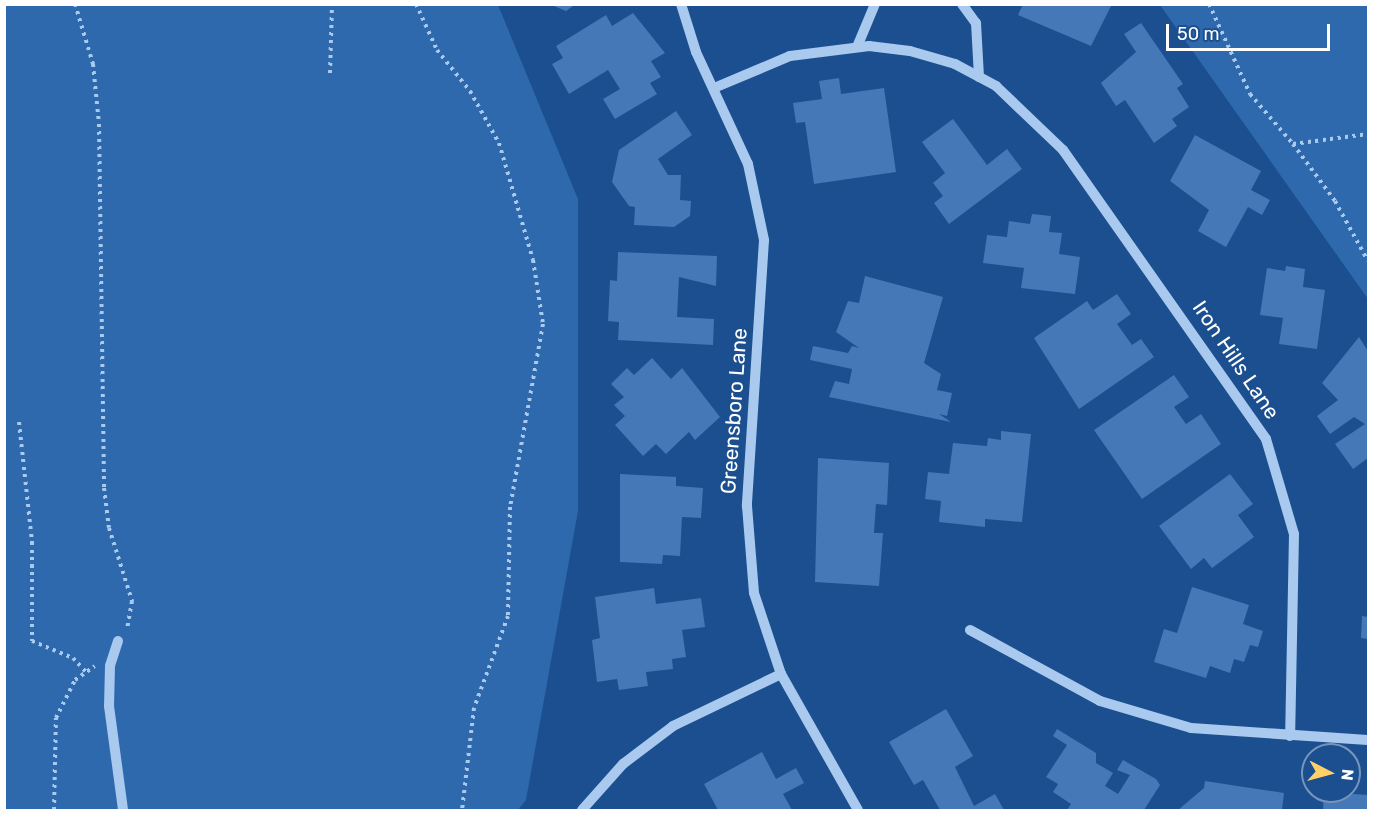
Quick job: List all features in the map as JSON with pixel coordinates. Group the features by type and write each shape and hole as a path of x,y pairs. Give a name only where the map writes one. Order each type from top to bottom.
{"street":[{"name":"Greensboro Lane","path":"681,4 714,88 748,164 764,240 747,506 754,593 781,674 858,810"},
{"path":"857,47 875,4"},
{"path":"962,4 976,22 979,77"},
{"name":"Iron Hills Lane","path":"714,88 790,56 857,47 910,51 979,77 1031,115 1063,150 1266,439 1293,534 1290,736"},
{"path":"970,630 1100,701 1191,728 1368,740"},
{"path":"118,642 110,666 109,706 123,810"},
{"path":"582,810 623,764 673,726 781,674"}],"path":[{"path":"75,4 93,64 99,124 104,488 109,528 132,601 130,623 118,642"},
{"path":"330,73 332,4"},
{"path":"416,4 437,50 470,91 500,143 533,260 543,324 510,507 508,616 474,708 462,810"},
{"path":"1209,4 1250,94 1293,144 1335,201 1368,261"},
{"path":"1293,144 1368,134"},
{"path":"19,422 32,542 32,641 73,658 86,673"},
{"path":"54,810 56,718 68,689 99,663"}],"shaded area":[{"path":"4,5 498,5 578,199 578,511 526,800 518,810 5,810"},
{"path":"1160,5 1368,5 1368,299"}],"building":[{"path":"549,4 576,4 566,11"},
{"path":"1023,4 1112,4 1091,46 1018,15"},
{"path":"633,13 665,53 651,61 661,77 650,83 657,94 615,119 603,99 620,89 608,70 569,94 552,64 563,58 556,46 606,15 612,26"},
{"path":"1141,23 1183,84 1177,88 1189,107 1172,119 1177,126 1154,143 1125,100 1116,106 1101,83 1136,52 1124,34"},
{"path":"839,78 841,94 884,88 896,172 814,184 805,122 796,123 793,103 822,99 819,81"},
{"path":"676,111 692,135 658,159 668,175 681,175 680,200 691,201 690,216 674,227 634,225 635,207 629,206 612,182 619,150"},
{"path":"953,119 987,165 1007,149 1022,169 949,224 934,203 943,196 933,183 945,173 922,142"},
{"path":"1195,135 1261,171 1251,190 1270,200 1262,215 1248,207 1226,247 1198,231 1209,210 1170,181"},
{"path":"1032,214 1051,216 1049,232 1062,233 1059,254 1080,257 1075,294 1021,288 1024,268 983,263 987,235 1007,237 1009,221 1030,224"},
{"path":"618,252 717,256 716,286 679,277 677,317 714,319 713,345 618,340 619,322 608,321 610,280 617,281"},
{"path":"1286,266 1305,269 1303,287 1325,290 1317,349 1279,344 1283,318 1260,315 1267,268 1285,271"},
{"path":"865,276 943,297 924,363 941,374 937,390 952,393 947,416 939,414 951,422 829,397 835,381 849,384 852,369 810,360 813,346 848,353 852,346 859,348 836,332 848,301 859,303"},
{"path":"1117,294 1131,314 1117,324 1132,345 1141,339 1154,357 1079,409 1034,338 1087,301 1093,310"},
{"path":"1359,337 1368,351 1368,458 1353,469 1335,444 1365,424 1354,417 1330,434 1317,416 1338,400 1322,383"},
{"path":"652,358 671,379 682,368 720,417 695,440 689,432 666,454 656,444 643,456 615,425 625,416 614,405 624,397 611,384 627,368 634,375"},
{"path":"1174,375 1189,397 1174,407 1186,424 1201,414 1221,444 1142,499 1094,430"},
{"path":"1001,431 1031,434 1022,522 985,519 985,527 939,522 941,501 925,499 928,472 949,474 953,443 987,446 988,438 1001,440"},
{"path":"818,458 889,463 887,505 876,504 874,533 883,533 879,586 815,582"},
{"path":"620,474 676,477 676,486 703,488 701,518 682,517 680,556 663,555 662,564 620,562"},
{"path":"1230,474 1253,504 1238,515 1254,537 1212,568 1204,558 1191,569 1159,526"},
{"path":"1192,587 1249,605 1243,624 1263,631 1258,647 1250,645 1244,662 1234,659 1230,673 1210,666 1206,678 1154,662 1164,629 1177,633"},
{"path":"654,588 656,604 701,598 705,627 682,630 686,657 672,659 673,669 646,672 648,686 619,690 617,679 597,682 592,640 600,638 595,597"},
{"path":"1362,616 1368,617 1368,639 1361,638"},
{"path":"946,709 973,756 955,767 974,806 995,794 1004,810 940,810 923,780 914,785 889,742"},
{"path":"1057,729 1096,753 1096,763 1113,773 1105,786 1118,794 1130,775 1117,770 1123,760 1156,779 1160,785 1144,810 1067,810 1071,804 1053,792 1058,784 1046,777 1067,745 1053,736"},
{"path":"762,752 776,779 796,768 804,783 783,794 792,810 718,810 704,784"},
{"path":"1205,781 1284,793 1282,810 1178,810 1204,788"},
{"path":"1361,795 1368,795 1368,810 1323,810 1323,803 1361,803"}]}
